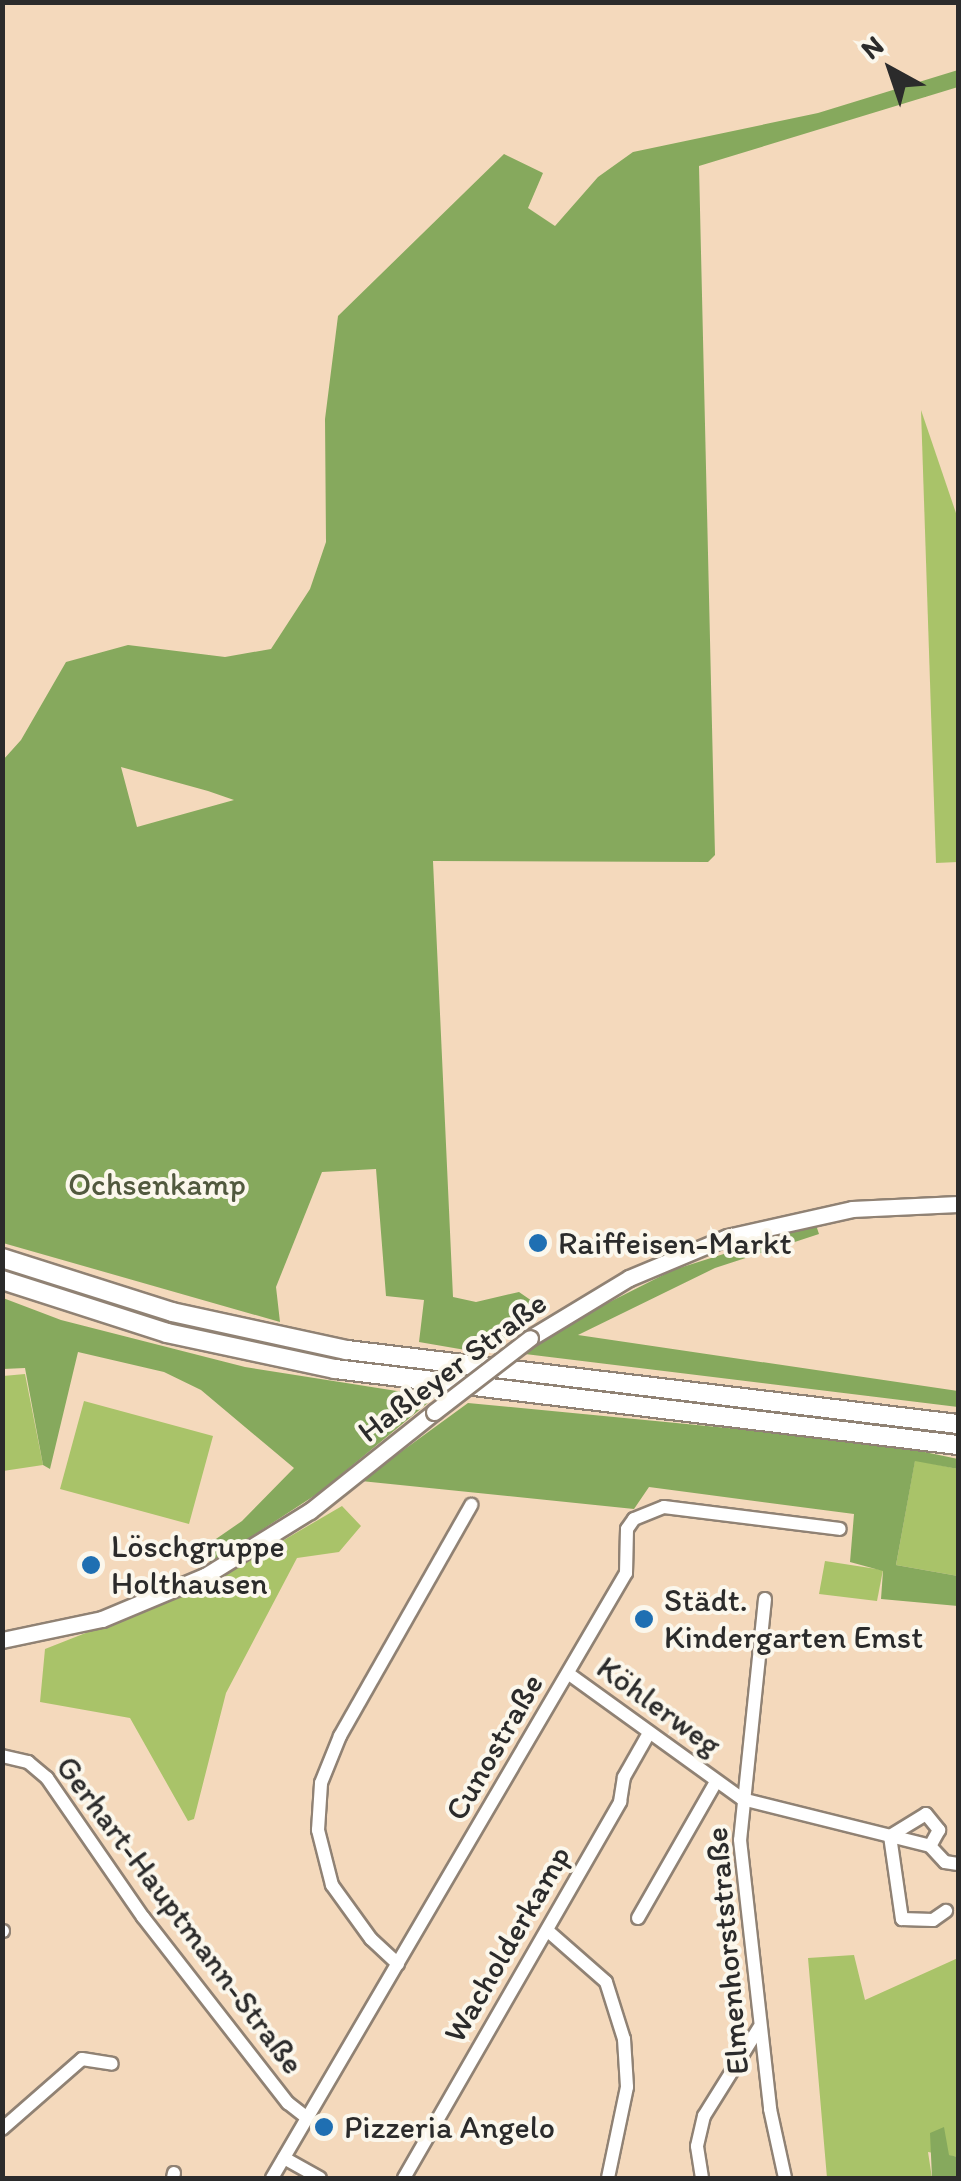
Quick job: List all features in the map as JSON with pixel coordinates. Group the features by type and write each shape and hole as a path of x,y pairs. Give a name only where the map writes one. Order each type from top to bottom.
{"highway":[{"path":"2,1258 172,1312 348,1350 958,1424"},
{"path":"2,1280 167,1333 335,1369 958,1445"}],"main road":[{"name":"Haßleyer Straße","path":"2,1640 78,1626 156,1598 241,1556 348,1482 530,1338 629,1278 727,1238 852,1209 958,1204"}],"street":[{"path":"398,1964 370,1939 332,1884 318,1830 322,1783 340,1736 471,1505"},
{"name":"Cunostraße","path":"272,2178 626,1574 627,1529 648,1510 840,1529"},
{"name":"Elmenhorststraße","path":"765,1599 740,1840 760,2028 784,2178"},
{"name":"Köhlerweg","path":"568,1674 742,1799 930,1846 939,1858 958,1864"},
{"name":"Wacholderkamp","path":"404,2178 620,1802 624,1777 649,1734"},
{"name":"Gerhart-Hauptmann-Straße","path":"2,1756 32,1765 231,2032 288,2104 308,2118"},
{"name":"Köhlerweg","path":"638,1918 716,1782"},
{"name":"Köhlerweg","path":"890,1836 926,1814 938,1830 930,1846"},
{"path":"890,1836 902,1919 933,1920 946,1911"},
{"path":"548,1931 606,1982 624,2039 627,2087 608,2178"},
{"path":"702,2178 697,2146 704,2116 760,2028"},
{"path":"2,2129 82,2060 112,2064"},
{"path":"284,2158 320,2178"}],"green space":[{"name":"Ochsenkamp","path":"958,70 958,87 699,166 715,855 708,862 433,861 453,1297 476,1302 519,1292 545,1310 483,1353 419,1342 424,1300 386,1296 376,1169 322,1172 276,1287 280,1322 3,1243 3,760 21,740 66,662 128,645 225,657 271,649 310,589 326,542 325,419 338,316 504,154 543,173 528,208 555,226 598,177 633,152 818,113","holes":["121,767 234,800 137,827"]},
{"path":"921,410 958,519 958,862 936,863"},
{"path":"816,1225 819,1234 715,1268 578,1335 958,1391 958,1407 525,1354 568,1323 673,1270"},
{"path":"3,1298 61,1320 245,1367 435,1397 320,1492 211,1563 200,1550 242,1521 294,1468 201,1390 164,1372 78,1352 50,1469 43,1465 25,1368 3,1369"},
{"path":"25,1374 43,1465 3,1471 3,1376"},
{"path":"84,1401 213,1436 189,1524 60,1489"},
{"path":"468,1403 882,1443 958,1459 958,1469 915,1461 896,1565 958,1576 958,1606 881,1599 883,1571 850,1562 854,1514 649,1487 634,1509 361,1481"},
{"path":"915,1460 958,1469 958,1576 896,1565"},
{"path":"342,1506 361,1526 339,1552 297,1558 226,1693 194,1819 188,1821 130,1718 40,1702 45,1649 205,1586"},
{"path":"825,1561 883,1570 877,1601 819,1594"},
{"path":"854,1955 865,2000 958,1958 958,2157 928,2152 932,2178 827,2178 808,1958"},
{"path":"944,2127 949,2155 958,2157 958,2178 932,2178 930,2133"}],"place":[{"name":"Raiffeisen-Markt","path":"538,1243"},
{"name":"Löschgruppe Holthausen","path":"91,1565"},
{"name":"Städt. Kindergarten Emst","path":"644,1619"},
{"name":"Pizzeria Angelo","path":"324,2127"}]}
